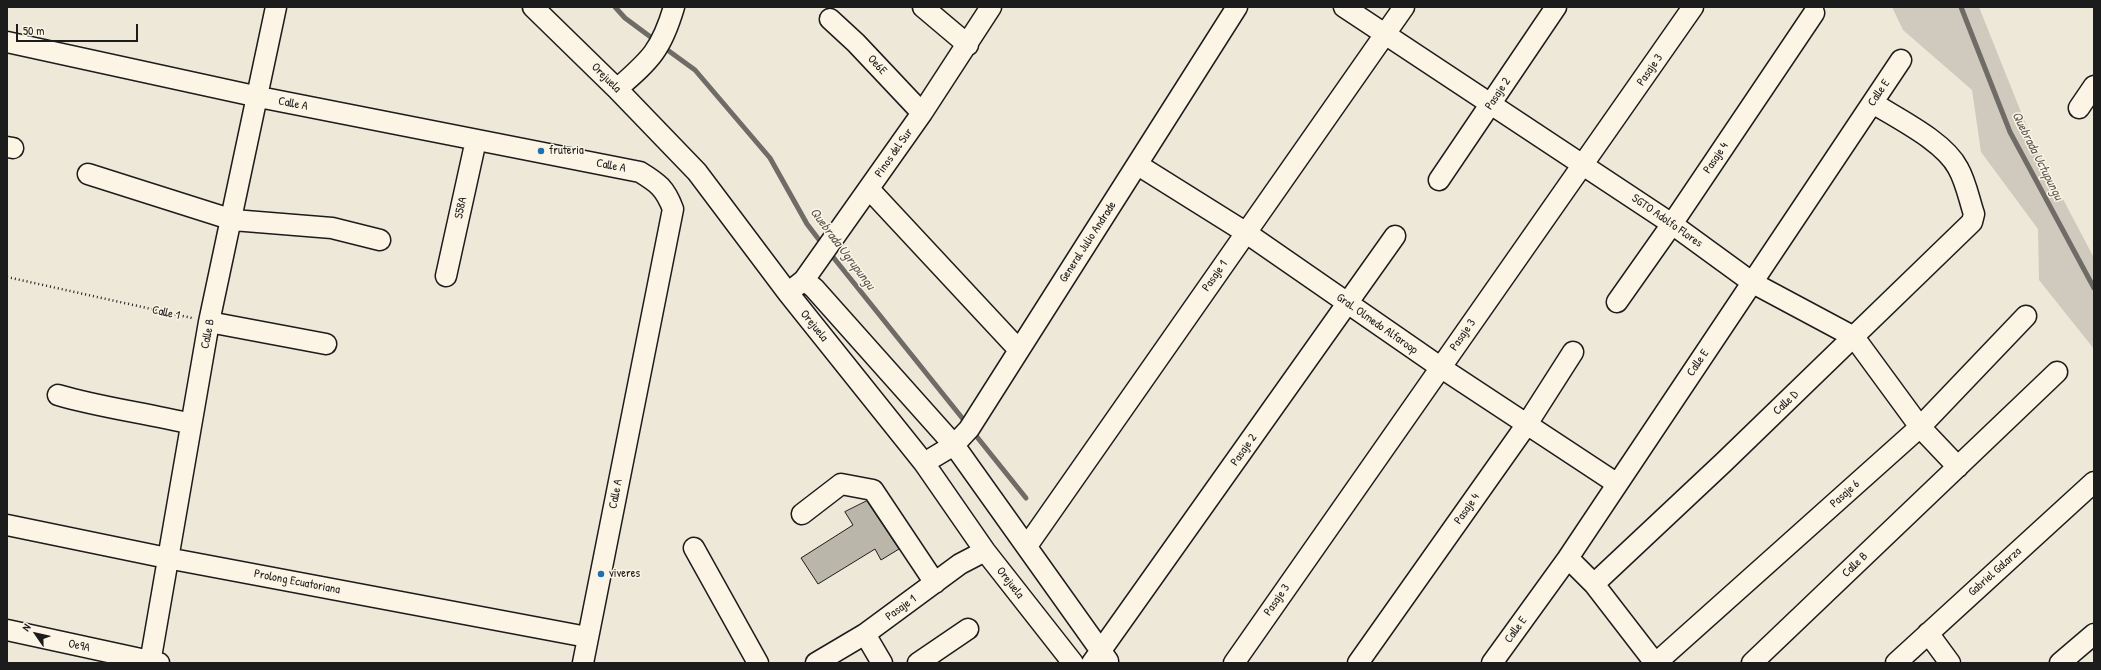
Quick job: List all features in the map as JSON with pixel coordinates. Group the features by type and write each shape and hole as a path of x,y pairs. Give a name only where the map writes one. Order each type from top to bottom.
{"street":[{"name":"Calle B","path":"153,662 167,558 209,322 233,220 276,7"},
{"name":"Orejuela","path":"533,7 617,89 697,172 788,293 924,463 985,551 1073,663"},
{"path":"617,89 647,63 658,48 666,32 674,7"},
{"path":"923,7 968,45"},
{"name":"Pinos del Sur","path":"788,293 804,280 869,189 968,45 991,7"},
{"name":"General Julio Andrade","path":"924,463 954,445 969,429 1237,7"},
{"name":"SGTO Adolfo Flores","path":"1344,7 1672,224 1753,283 1854,337 1920,427 1958,467"},
{"name":"Pasaje 1","path":"1027,546 1245,232 1404,7"},
{"name":"Pasaje 2","path":"1439,180 1556,7"},
{"name":"Pasaje 3","path":"1234,663 1440,367 1584,165 1693,7"},
{"name":"Pasaje 4","path":"1617,302 1672,224 1814,13"},
{"name":"Oe6E","path":"830,18 856,43 922,113"},
{"name":"Calle A","path":"7,42 259,97 640,172 658,183 668,196 673,209 583,663"},
{"name":"Calle E","path":"1495,662 1568,558 1616,483 1753,283 1901,60"},
{"path":"2079,108 2094,86"},
{"name":"Calle D","path":"1594,584 1854,337 1974,218 1958,167 1945,152 1928,138 1872,103"},
{"name":"S58A","path":"446,276 476,140"},
{"name":"Gral. Olmedo Alfaroop","path":"1138,165 1245,232 1440,367 1616,483"},
{"path":"88,174 233,220 332,228 380,240"},
{"path":"869,189 1019,350"},
{"name":"Pasaje 2","path":"1100,659 1395,236"},
{"path":"804,280 814,288 954,445 1027,546 1100,659"},
{"name":"Pasaje 6","path":"1568,558 1594,584 1656,663 1920,427 2026,316"},
{"path":"209,322 326,344"},
{"name":"Pasaje 4","path":"1358,663 1527,424 1573,352"},
{"name":"Calle B","path":"1752,663 2057,372"},
{"path":"58,395 80,401 142,412 191,424"},
{"name":"Gabriel Galarza","path":"1896,663 2094,482"},
{"path":"802,514 841,484 873,490 935,583"},
{"name":"Prolong Ecuatoriana","path":"7,525 167,558 587,637"},
{"path":"694,548 758,663"},
{"name":"Pasaje 1","path":"816,663 865,634 960,564 985,551"},
{"path":"918,663 968,629"},
{"name":"Oe9A","path":"7,630 153,662"},
{"path":"1928,633 1950,663"},
{"path":"865,634 882,663"},
{"path":"2060,663 2094,634"}],"path":[{"name":"Calle 1","path":"7,277 209,322"}],"shaded area":[{"path":"1892,7 1979,7 2033,142 2094,258 2094,349 2039,280 2038,229 1981,152 1972,90 1903,30"}],"building":[{"path":"867,501 899,549 881,560 875,549 818,584 801,558 853,525 845,512"}],"waterway":[{"name":"Quebrada Ugrupungu","path":"615,7 625,18 656,41"},
{"name":"Quebrada Uctupungu","path":"1961,7 2010,132 2094,288"},
{"name":"Quebrada Ugrupungu","path":"662,46 695,70 770,158 807,224 823,245"},
{"name":"Quebrada Ugrupungu","path":"829,252 967,424"},
{"name":"Quebrada Ugrupungu","path":"973,432 1026,498"}],"place":[{"name":"fruteria","path":"541,151"},
{"name":"viveres","path":"601,574"}]}
